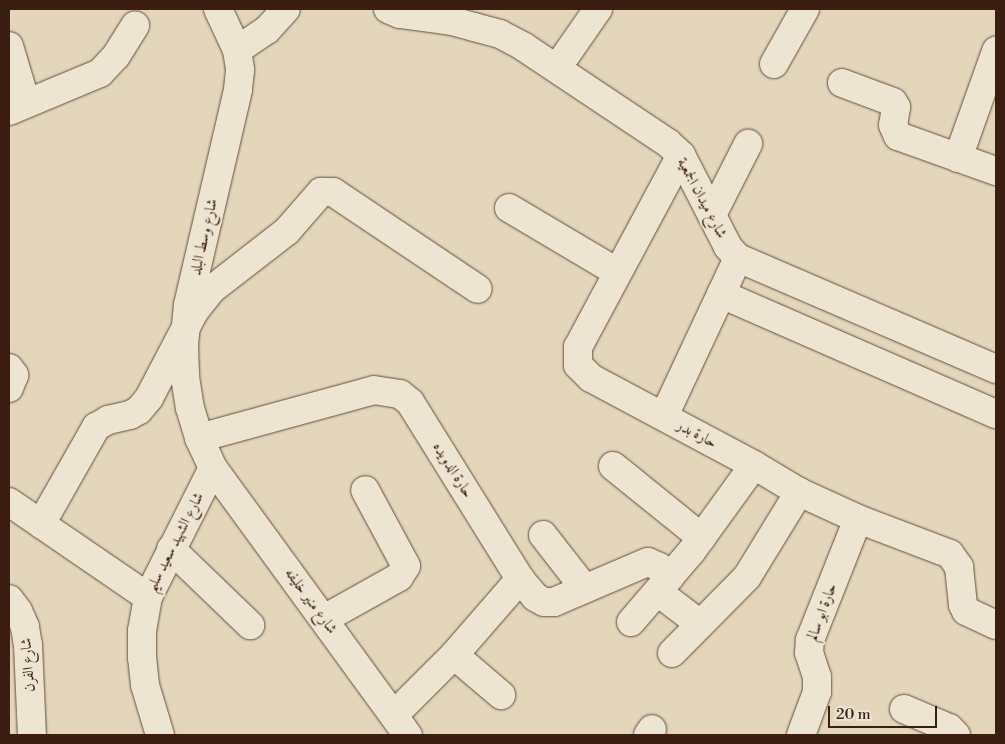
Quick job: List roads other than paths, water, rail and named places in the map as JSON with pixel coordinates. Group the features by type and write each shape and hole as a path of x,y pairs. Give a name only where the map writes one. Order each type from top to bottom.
{"street":[{"name":"شارع وسط البلد","path":"213,468 190,408 185,377 188,306 238,90 240,70 237,50 218,9"},
{"path":"237,50 267,30 286,9"},
{"name":"شارع ميدان الجمعية","path":"388,9 422,13 500,34 557,68 668,143 681,155 728,247 738,258"},
{"path":"557,68 598,9"},
{"path":"774,64 805,9"},
{"path":"9,46 17,107 100,73 116,56 134,25"},
{"path":"958,158 996,51"},
{"path":"842,83 893,102 896,107 894,125 898,136 996,171"},
{"path":"712,215 748,144"},
{"name":"حارة بدر","path":"681,155 578,347 578,365 591,378 754,465 799,492 858,519 950,554 959,567 962,599 966,611 996,624"},
{"path":"41,524 96,426 139,410 149,398 194,312 211,290 286,231 316,196 327,191 338,195 478,289"},
{"path":"508,208 617,272"},
{"path":"664,416 738,258 996,367"},
{"path":"721,294 996,414"},
{"name":"حارة الدويده","path":"200,438 374,390 400,394 410,402 520,579 535,597 544,602 554,602 648,562 659,567 664,585"},
{"path":"632,622 702,538 754,465"},
{"path":"613,466 702,538"},
{"name":"شارع الشهيد سعيد سليم","path":"160,735 145,685 142,658 142,631 148,597 213,468"},
{"name":"شارع منير خليفه","path":"213,468 401,725"},
{"path":"324,619 399,578 406,566 365,490"},
{"path":"672,653 747,576 799,492"},
{"path":"9,502 148,597"},
{"name":"حارة ابو سالم","path":"802,735 817,692 817,677 809,653 810,640 858,519"},
{"path":"543,536 585,589"},
{"path":"171,549 250,625"},
{"path":"401,725 454,655 520,579"},
{"path":"664,585 700,624"},
{"name":"شارع الفرن","path":"9,599 18,611 25,627 28,645 32,735"},
{"path":"454,655 501,696"},
{"path":"904,708 949,728 956,735"}]}
